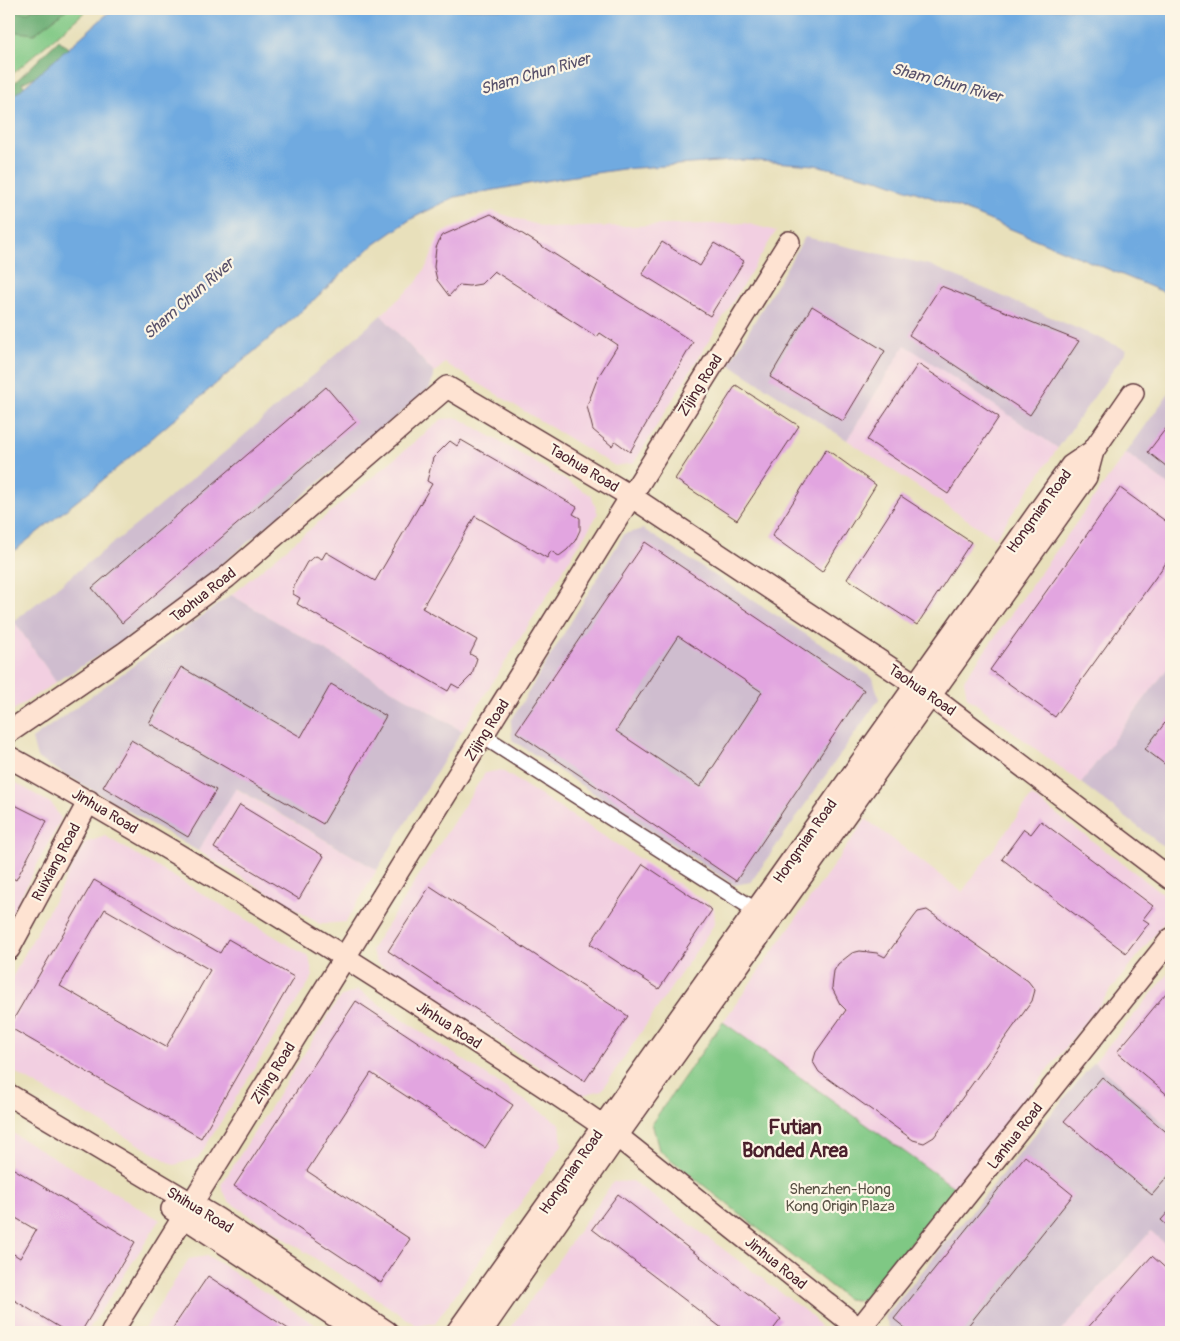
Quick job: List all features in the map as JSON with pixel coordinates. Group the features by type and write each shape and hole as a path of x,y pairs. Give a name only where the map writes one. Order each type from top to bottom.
{"main road":[{"name":"Zijing Road","path":"112,1332 789,242"},
{"name":"Taohua Road","path":"9,732 126,652 227,577 447,387 632,496 923,690 1171,879"},
{"name":"Hongmian Road","path":"457,1332 610,1131 764,915 923,690 1071,466 1092,450 1133,393"},
{"name":"Jinhua Road","path":"9,756 89,801 346,957 610,1131 860,1331"},
{"name":"Ruixiang Road","path":"9,949 89,801"},
{"name":"Lanhua Road","path":"860,1331 1171,939"},
{"name":"Shihua Road","path":"9,1096 188,1210 387,1332"},
{"name":"Shihua Road","path":"9,1112 188,1210 360,1332"},
{"name":"Hongmian Road","path":"481,1332 610,1131"}],"street":[{"path":"483,736 764,915"}],"shaded area":[{"path":"492,211 547,228 745,223 776,231 634,463 615,466 445,363 434,373 381,315 416,283 429,262 439,234"},
{"path":"805,237 930,265 1127,350 1058,448 905,345 847,440 729,364"},
{"path":"381,315 434,373 430,388 176,603 117,644 56,682 14,621 135,526 232,446"},
{"path":"905,344 1058,448 995,538 847,440"},
{"path":"1171,390 1171,487 1126,453"},
{"path":"459,418 591,495 598,514 462,731 231,595 442,419"},
{"path":"1126,453 1171,487 1171,664 1081,783 967,697 964,680"},
{"path":"643,529 873,678 879,699 751,882 734,885 512,740 511,721 624,534"},
{"path":"231,595 462,731 377,870 236,788 198,851 37,758 32,739"},
{"path":"14,621 56,682 9,713 9,624"},
{"path":"1171,664 1171,852 1081,783"},
{"path":"501,770 714,907 715,923 602,1090 582,1095 377,963 371,950 485,773"},
{"path":"9,779 52,804 61,819 9,919"},
{"path":"235,788 377,870 346,922 320,924 198,851"},
{"path":"1032,796 1166,896 1166,920 955,1188 723,1022 866,819 962,892"},
{"path":"105,836 309,957 313,976 198,1158 174,1165 9,1069 9,983 85,843"},
{"path":"1171,971 1171,1130 1094,1062"},
{"path":"358,990 560,1124 562,1145 435,1323 418,1326 228,1201 221,1185 340,997"},
{"path":"1094,1062 1171,1130 1171,1249 1151,1231 1060,1332 891,1332 885,1317"},
{"path":"9,1131 160,1220 87,1332 18,1332 9,1327"},
{"path":"633,1181 813,1317 823,1332 508,1332 613,1182"},
{"path":"1151,1231 1171,1249 1171,1332 1060,1332"},
{"path":"208,1256 327,1332 142,1332 189,1259"}],"green space":[{"path":"9,9 88,9 9,77"},
{"path":"33,9 67,9 34,34 9,31 9,11 28,13"},
{"path":"59,40 77,56 22,83 34,100 9,154 9,88"},
{"name":"Shenzhen-Hong Kong Origin Plaza","path":"723,1022 955,1188 865,1301 847,1299 659,1150 652,1123"}],"water":[{"name":"Sham Chun River","path":"113,9 1171,9 1171,295 950,204 881,180 815,165 745,160 623,169 455,197 411,219 371,247 305,308 97,485 9,555 9,100"}],"building":[{"path":"491,214 693,342 630,452 615,441 612,446 593,430 587,406 598,377 618,345 600,333 597,337 494,271 481,284 459,285 449,296 437,280 434,267 436,248 441,236"},
{"path":"662,242 700,266 714,243 744,261 710,316 642,274"},
{"path":"941,286 1079,341 1030,415 909,335"},
{"path":"812,306 885,351 843,421 770,377"},
{"path":"918,364 999,417 948,494 867,440"},
{"path":"736,385 799,426 737,520 675,479"},
{"path":"326,387 356,422 122,623 92,588"},
{"path":"1167,427 1171,431 1171,470 1148,452"},
{"path":"461,440 577,507 573,514 580,518 580,530 575,541 567,550 559,556 551,551 547,558 475,516 422,608 477,640 470,654 477,658 472,675 459,688 452,684 448,691 297,604 300,598 293,594 294,585 307,562 316,556 322,559 326,552 375,581 432,484 427,481 433,458 450,441 457,446"},
{"path":"826,449 876,485 822,572 772,536"},
{"path":"1120,488 1171,525 1171,556 1055,717 990,670"},
{"path":"901,496 971,542 917,625 847,579"},
{"path":"645,542 864,690 736,881 516,732","holes":["678,636 762,692 700,787 616,731"]},
{"path":"181,667 301,737 331,684 386,716 323,824 149,723"},
{"path":"1171,715 1171,769 1145,749"},
{"path":"131,740 216,790 188,837 103,787"},
{"path":"9,802 47,821 16,880 9,876"},
{"path":"240,805 324,856 299,899 214,848"},
{"path":"1041,821 1153,906 1143,919 1149,923 1126,953 1002,859 1024,829 1031,834"},
{"path":"643,864 712,910 659,989 590,944"},
{"path":"94,880 220,953 228,939 294,977 201,1138 9,1027","holes":["105,909 210,970 166,1047 60,986"]},
{"path":"430,886 628,1016 585,1081 388,951"},
{"path":"927,910 1028,981 1035,990 1032,1001 934,1137 924,1143 913,1140 819,1072 813,1062 816,1052 846,1010 840,1004 832,988 834,971 838,964 852,953 860,951 877,953 885,957 918,912"},
{"path":"1171,987 1171,1096 1170,1097 1117,1052"},
{"path":"356,1001 513,1105 485,1148 371,1073 307,1171 410,1239 381,1283 234,1186"},
{"path":"1102,1077 1171,1136 1171,1173 1152,1195 1064,1121"},
{"path":"1025,1156 1073,1195 963,1332 910,1332 894,1319"},
{"path":"9,1166 135,1242 81,1332 67,1332 9,1297 9,1251 20,1258 36,1230 9,1214"},
{"path":"618,1194 781,1319 771,1332 727,1332 592,1229"},
{"path":"1171,1209 1171,1229 1161,1220"},
{"path":"1152,1256 1171,1273 1171,1332 1084,1332"},
{"path":"208,1276 293,1332 170,1332"}],"district":[{"name":"Futian Bonded Area","path":"795,1138"}]}
